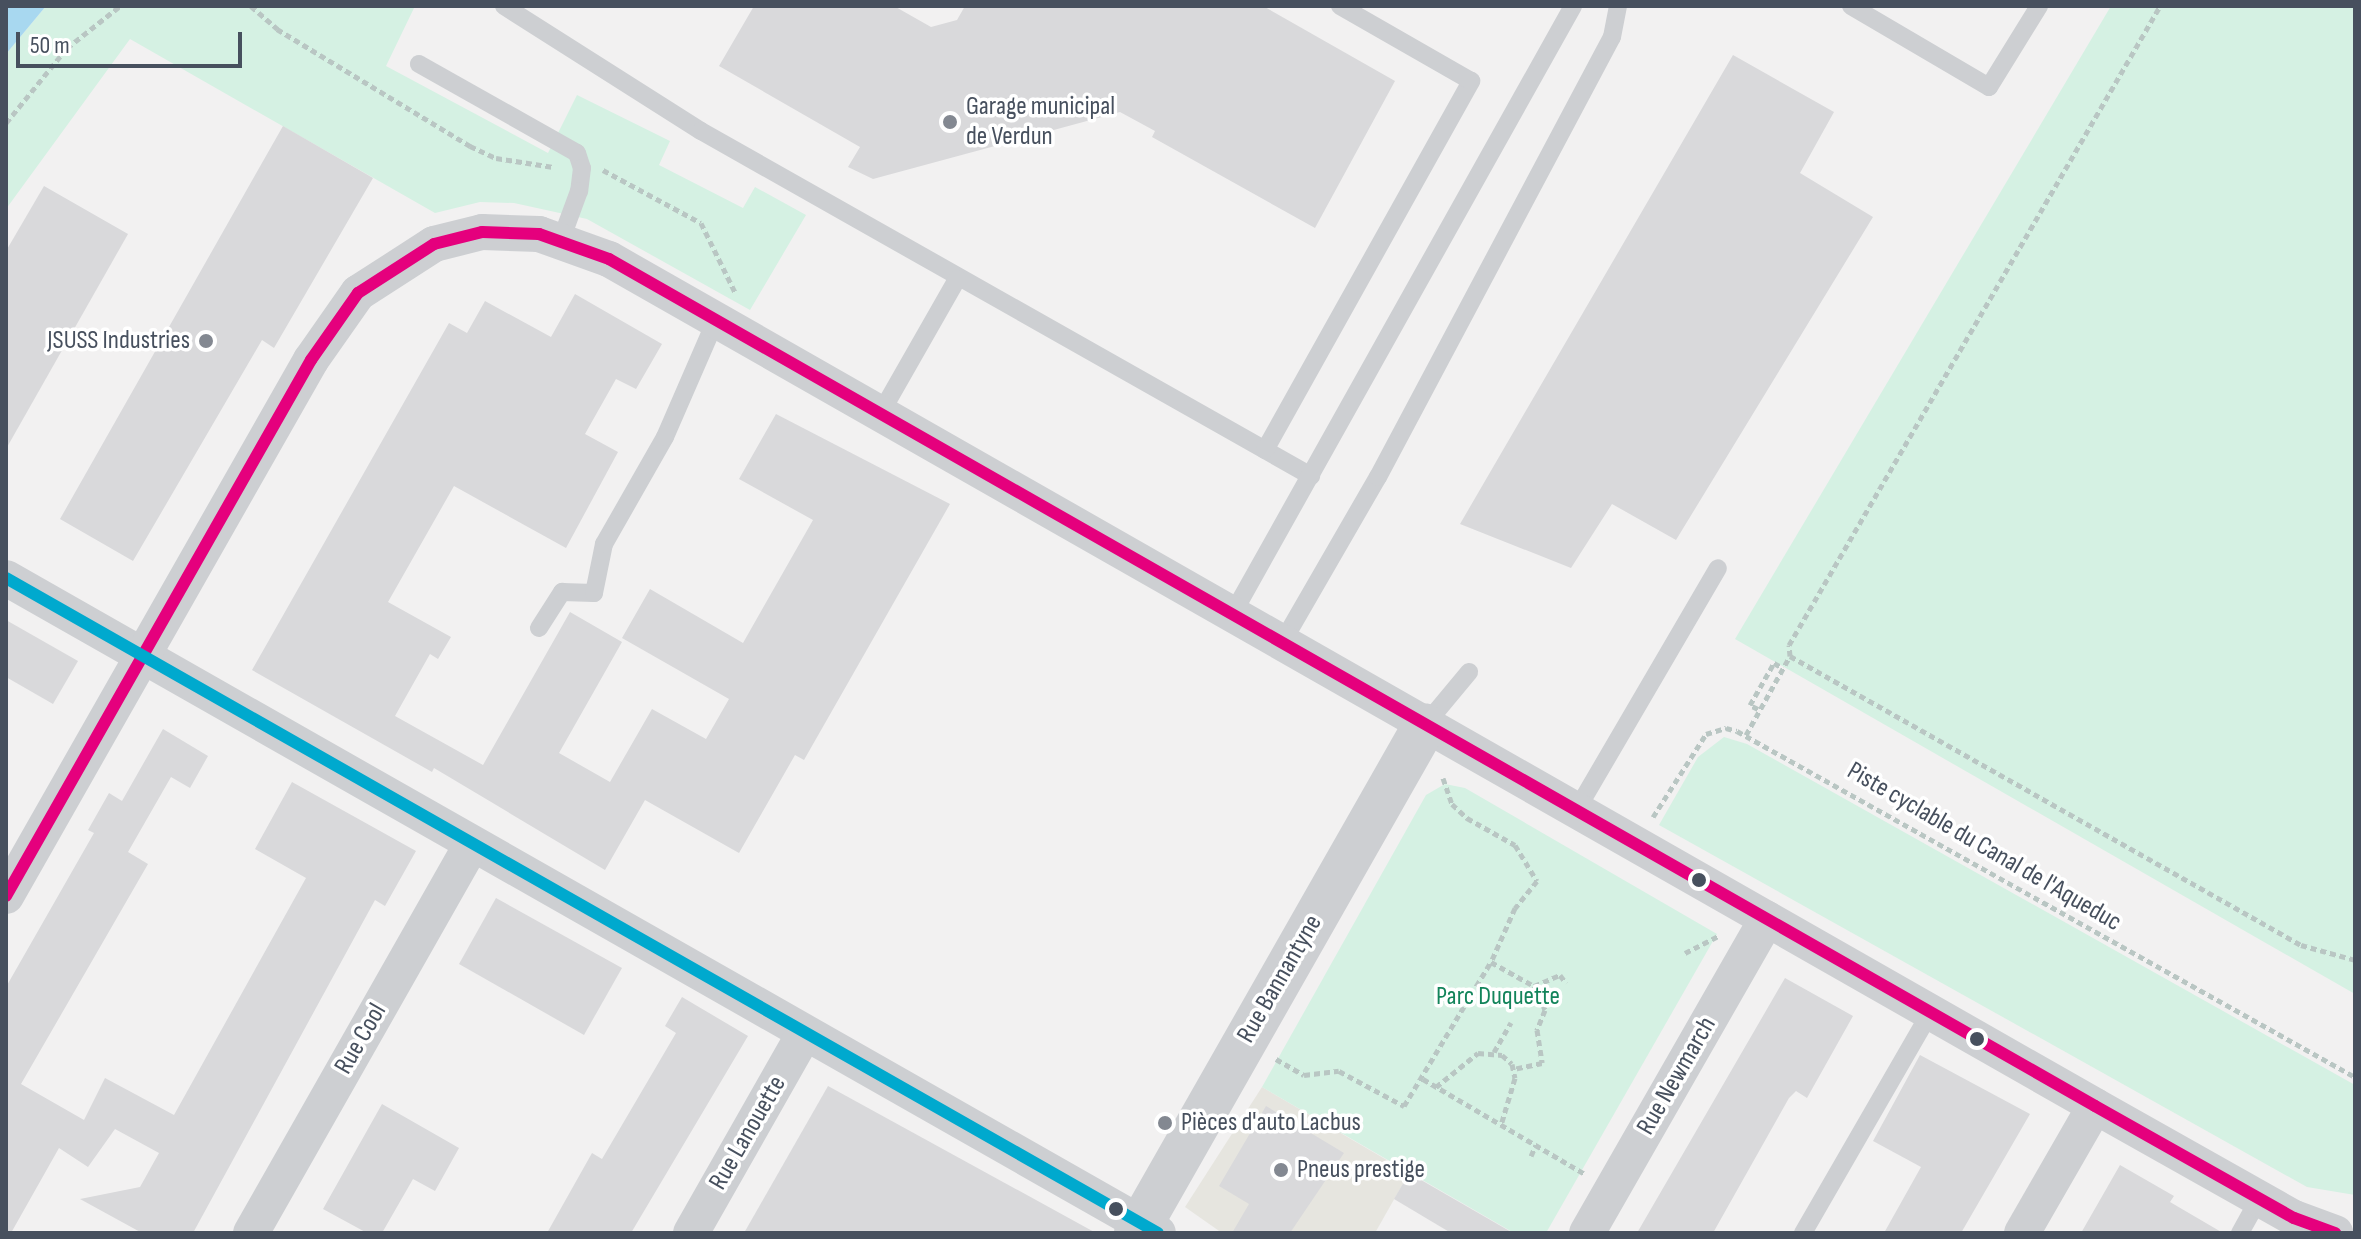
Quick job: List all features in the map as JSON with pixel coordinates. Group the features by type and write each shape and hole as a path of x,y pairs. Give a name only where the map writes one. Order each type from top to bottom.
{"street":[{"path":"6,896 311,360 358,293 396,264 457,237 507,232 561,240 609,259 879,416 2259,1199 2335,1233"},
{"path":"6,578 1145,1230"},
{"name":"Rue Bannantyne","path":"1145,1230 1425,725"},
{"name":"Rue Cool","path":"251,1233 471,845"},
{"name":"Rue Newmarch","path":"1587,1233 1767,919"},
{"name":"Rue Lanouette","path":"691,1233 804,1034"},
{"path":"2022,1233 2095,1106"}],"lane":[{"path":"504,6 701,131 957,279 1311,476"},
{"path":"1265,450 1471,81 1340,6"},
{"path":"1232,615 1573,6"},
{"path":"1282,643 1378,477 1606,49 1618,6"},
{"path":"1851,6 1989,87 2039,6"},
{"path":"419,64 551,135 577,153 582,168 561,240"},
{"path":"879,416 957,279"},
{"path":"539,628 562,592 594,593 604,544 665,437 715,322"},
{"path":"1576,811 1718,568"},
{"path":"1425,725 1469,672"},
{"path":"1803,1233 1930,1013"},
{"path":"2240,1233 2259,1199"}],"path":[{"path":"6,123 67,48 120,6"},
{"path":"251,6 277,29 470,146 529,167 582,168 622,177 701,223 737,297 751,343"},
{"path":"1746,735 1758,709 1750,705 1774,663 1783,668 1790,656 1789,645 2160,6"},
{"path":"1790,656 2301,945 2355,960"},
{"name":"Piste cyclable du Canal de l'Aqueduc","path":"1637,846 1706,734 1726,728 1746,735 2355,1077"},
{"path":"1274,1058 1304,1075 1339,1071 1404,1106 1423,1079 1491,962 1515,908 1539,884 1515,845 1467,818 1452,804 1443,778"},
{"path":"1685,953 1721,935"},
{"path":"1491,962 1534,986 1545,1010 1537,1030 1542,1063 1514,1069"},
{"path":"1521,978 1526,969"},
{"path":"1534,986 1560,975 1566,983"},
{"path":"1436,1087 1470,1058 1494,1052 1511,1022"},
{"path":"1494,1052 1514,1069"},
{"path":"1501,1125 1514,1069"},
{"path":"1423,1079 1481,1109 1501,1125 1586,1175"},
{"path":"1531,1156 1536,1145"}],"shaded area":[{"path":"1262,1087 1409,1173 1375,1233 1222,1233 1185,1207"}],"green space":[{"path":"46,6 415,6 386,66 548,153 577,95 670,141 659,165 743,208 755,187 806,215 750,310 587,219 514,203 480,202 435,213 130,39 6,209 6,54"},
{"path":"2111,6 2355,6 2355,994 1735,639"},
{"path":"1724,737 1747,744 2355,1085 2355,1195 2307,1187 1659,825 1698,757"},
{"name":"Parc Duquette","path":"1445,784 1465,788 1717,934 1546,1233 1514,1233 1262,1087 1426,795"}],"water":[{"path":"6,6 46,6 6,54"}],"building":[{"name":"Garage municipal de Verdun","path":"754,6 894,6 931,27 957,20 965,6 1263,6 1395,81 1315,228 1152,137 1155,131 1120,112 873,179 848,167 860,147 719,66"},
{"path":"1733,55 1834,112 1800,173 1873,217 1676,540 1612,504 1571,568 1460,524"},
{"name":"JSUSS Industries","path":"283,126 373,178 274,348 262,340 133,561 60,519"},
{"path":"44,186 128,234 6,449 6,251"},
{"path":"575,294 662,344 636,389 616,379 585,434 618,452 566,548 454,486 388,602 451,637 438,659 430,654 395,716 483,765 570,612 622,642 559,753 610,782 652,709 706,739 729,699 622,638 650,589 743,643 813,520 739,479 776,414 950,504 804,760 795,755 739,853 645,800 605,870 434,768 432,772 252,670 449,323 467,333 485,301 551,337"},
{"path":"6,620 78,661 53,704 6,677"},
{"path":"163,729 208,756 190,788 171,777 128,852 148,864 21,1084 84,1120 105,1078 174,1115 306,878 255,849 292,782 416,851 385,906 375,900 193,1233 142,1233 80,1199 140,1187 159,1153 115,1129 88,1167 59,1148 11,1233 6,1233 6,987 94,833 88,830 109,793 122,801"},
{"path":"496,898 622,968 584,1035 459,964"},
{"path":"1785,978 1853,1016 1807,1098 1796,1091 1789,1098 1713,1233 1637,1233"},
{"path":"682,997 748,1036 631,1233 547,1233 592,1153 602,1159 676,1033 665,1026"},
{"path":"1920,1055 2030,1114 1961,1233 1884,1233 1921,1167 1873,1141"},
{"path":"828,1086 1096,1233 744,1233"},
{"path":"382,1104 459,1148 435,1191 413,1179 382,1233 367,1233 323,1209"},
{"name":"Pneus prestige","path":"1266,1106 1344,1153 1290,1233 1232,1233 1249,1204 1219,1186"},
{"path":"2120,1165 2174,1196 2170,1202 2223,1233 2081,1233"},
{"path":"1409,1173 1513,1233 1451,1233 1394,1199"}],"transit line":[{"path":"6,896 311,360 358,293 434,244 482,232 539,234 609,259 2095,1106 2294,1218 2335,1233"},
{"path":"6,578 1158,1233"}],"place":[{"name":"Garage municipal de Verdun","path":"950,122"},
{"name":"JSUSS Industries","path":"206,341"},
{"name":"Pièces d'auto Lacbus","path":"1165,1123"},
{"name":"Pneus prestige","path":"1281,1170"}]}
